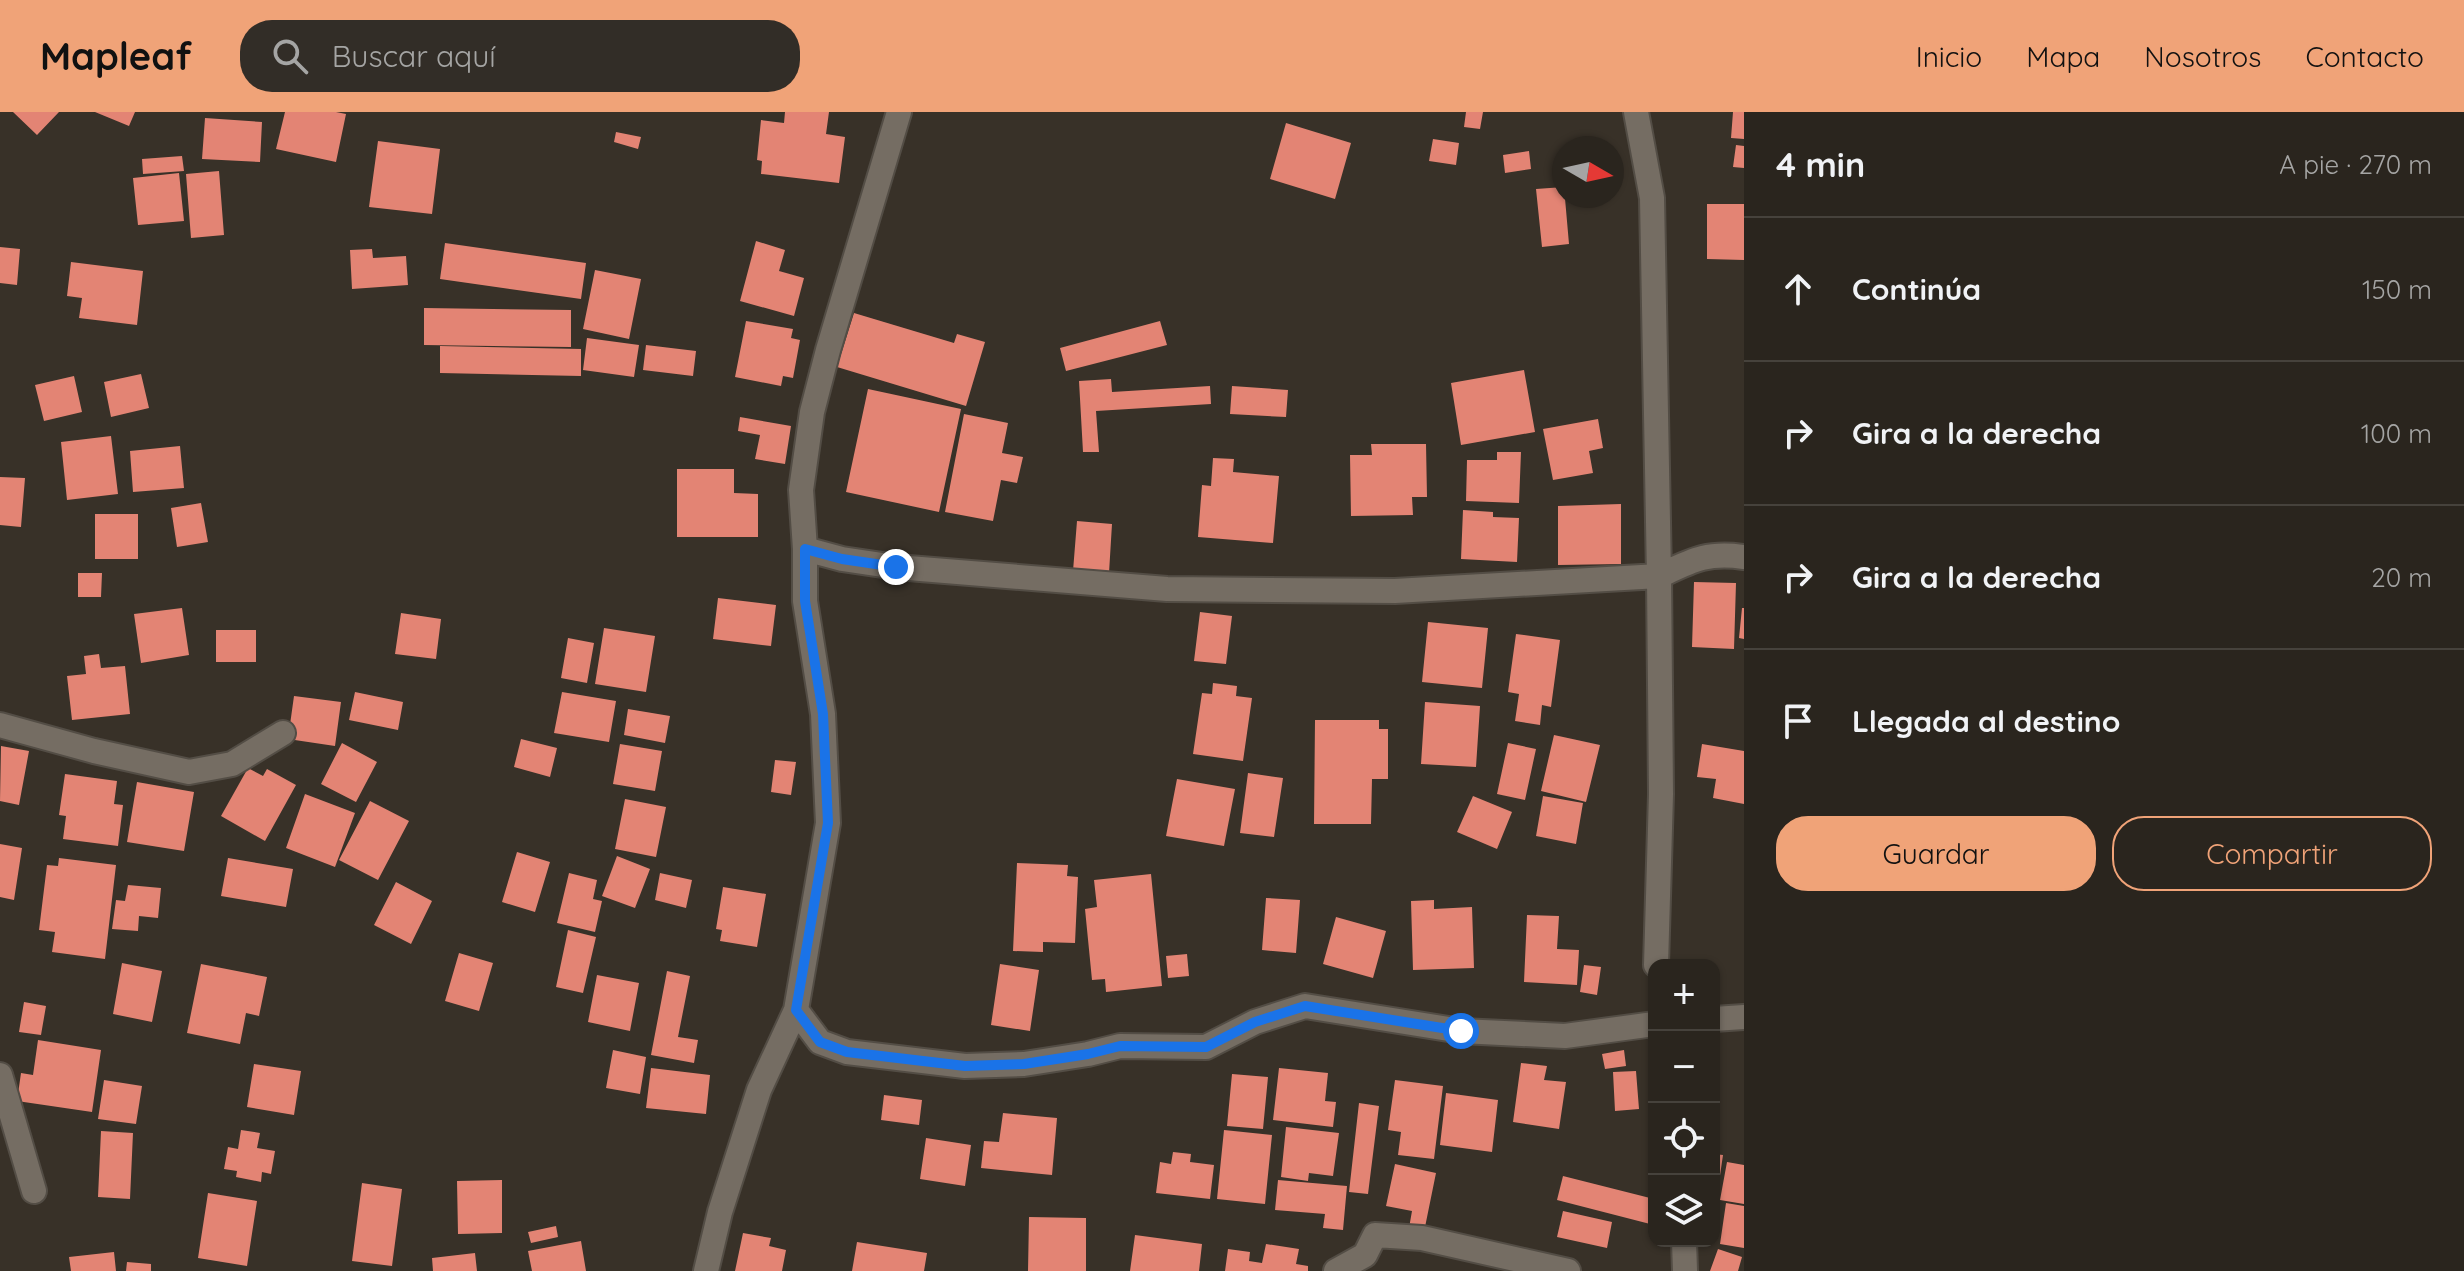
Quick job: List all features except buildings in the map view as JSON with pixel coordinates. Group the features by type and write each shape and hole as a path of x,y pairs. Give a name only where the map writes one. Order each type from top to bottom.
{"street":[{"path":"706,1271 720,1212 759,1090 796,1010 828,823 823,714 805,601 801,490 812,412 828,350 899,112"},
{"path":"1636,112 1652,198 1661,794 1656,959"},
{"path":"805,549 842,559 896,567 1167,589 1395,591 1659,576 1713,554 1744,557"},
{"path":"0,725 94,751 189,772 232,764 283,733"},
{"path":"796,1010 820,1042 847,1052 965,1066 1024,1064 1120,1046 1206,1047 1255,1022 1305,1006 1461,1031 1565,1036 1648,1025"},
{"path":"1720,1019 1744,1017"},
{"path":"0,1075 34,1191"},
{"path":"1336,1271 1365,1255 1375,1235 1422,1238 1568,1271"},
{"path":"1684,1247 1685,1271"}],"route":[{"path":"896,567 842,559 805,549 805,601 823,714 828,823 796,1010 820,1042 847,1052 965,1066 1024,1064 1120,1046 1206,1047 1255,1022 1305,1006 1461,1031"}]}
